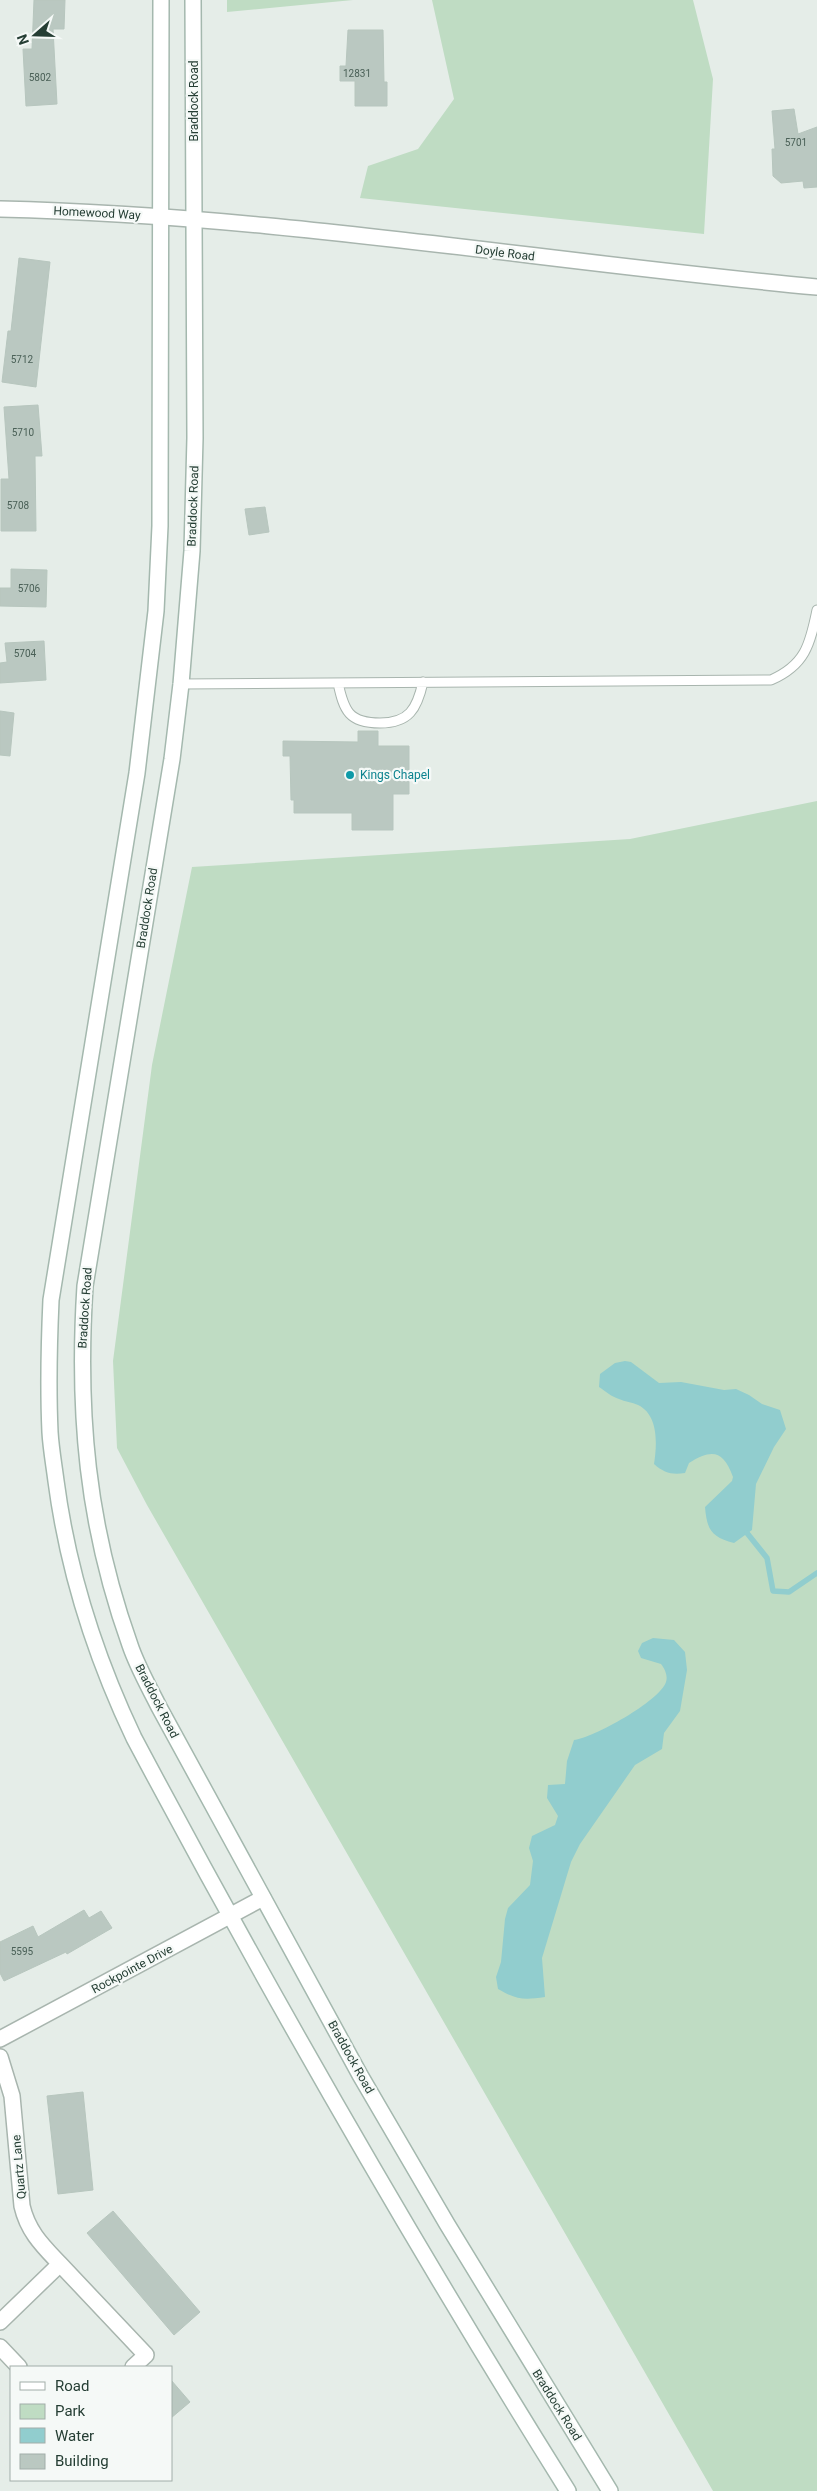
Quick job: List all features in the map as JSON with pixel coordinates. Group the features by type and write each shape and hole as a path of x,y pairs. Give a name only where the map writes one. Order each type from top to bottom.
{"main road":[{"path":"161,0 160,526 156,611 137,773 51,1300 48,1364 50,1434 59,1504 72,1569 92,1637 110,1688 134,1738 356,2139 436,2276 568,2491"},
{"name":"Braddock Road","path":"193,0 195,447 192,551 182,684 172,759 85,1286 82,1339 84,1438 89,1483 103,1557 130,1647 159,1707 360,2075 447,2224 610,2491"},
{"name":"Homewood Way","path":"0,209 100,211 194,219"},
{"name":"Doyle Road","path":"194,219 260,224 572,262 817,287"},
{"name":"Rockpointe Drive","path":"0,2039 263,1898"},
{"name":"Quartz Lane","path":"0,2058 12,2096 22,2206 26,2222 36,2239 146,2355 134,2366"},
{"path":"0,2322 60,2264"},
{"path":"0,2347 18,2366"}],"lane":[{"path":"182,684 771,680 787,673 805,654 817,610"},
{"path":"338,683 345,707 359,722 392,723 404,718 419,700 423,682"}],"green space":[{"path":"227,0 353,0 227,12"},
{"path":"432,0 693,0 713,79 704,234 360,198 368,166 418,149 454,99"},
{"path":"817,801 817,2491 713,2491 147,1505 117,1448 113,1361 152,1065 192,867 630,839"}],"water":[{"path":"631,1362 659,1383 681,1382 724,1390 736,1389 762,1404 780,1410 786,1429 774,1447 756,1484 752,1530 734,1543 720,1538 712,1532 707,1522 705,1507 732,1481 733,1477 725,1461 721,1457 710,1454 689,1463 685,1473 676,1474 661,1469 654,1464 656,1440 650,1416 638,1405 616,1398 599,1387 600,1374 615,1363"},
{"path":"653,1638 674,1640 685,1652 687,1670 680,1711 664,1733 662,1749 635,1765 580,1844 571,1862 542,1958 545,1997 526,1999 510,1995 498,1989 496,1977 501,1962 505,1919 508,1908 530,1885 533,1861 529,1848 532,1836 555,1825 558,1816 547,1798 548,1785 565,1784 567,1761 574,1740 610,1726 652,1699 661,1690 667,1680 664,1668 661,1664 641,1658 638,1651 642,1643"}],"building":[{"path":"34,0 65,0 64,29 53,29 57,104 26,106 23,49 32,49"},
{"path":"348,30 383,30 384,82 387,82 387,106 355,106 355,81 340,81 340,66 346,66"},
{"path":"794,109 798,134 817,127 817,187 804,188 803,181 781,183 773,176 772,149 775,149 772,111"},
{"path":"19,258 50,262 36,387 2,382 8,331 11,331"},
{"path":"38,405 42,456 35,456 36,531 1,531 1,479 9,479 4,407"},
{"path":"265,507 269,532 249,535 245,509"},
{"path":"11,569 47,570 46,607 0,606 0,588 11,588"},
{"path":"44,641 46,680 0,683 0,663 7,662 5,643"},
{"path":"0,711 14,713 10,756 0,755"},
{"name":"Kings Chapel","path":"358,731 378,731 378,746 409,746 409,794 393,794 393,830 352,830 352,813 294,813 294,800 291,800 290,756 283,756 283,741 358,742"},
{"path":"84,1910 89,1918 101,1911 112,1928 67,1954 66,1952 4,1981 0,1973 0,1942 33,1926 38,1937"},
{"path":"83,2092 93,2190 58,2194 47,2096"},
{"path":"113,2211 200,2312 174,2335 87,2233"},
{"path":"172,2381 190,2402 172,2417"}],"waterway":[{"path":"747,1533 767,1558 773,1591 789,1592 817,1573"}],"place":[{"name":"Kings Chapel","path":"350,775"}]}
